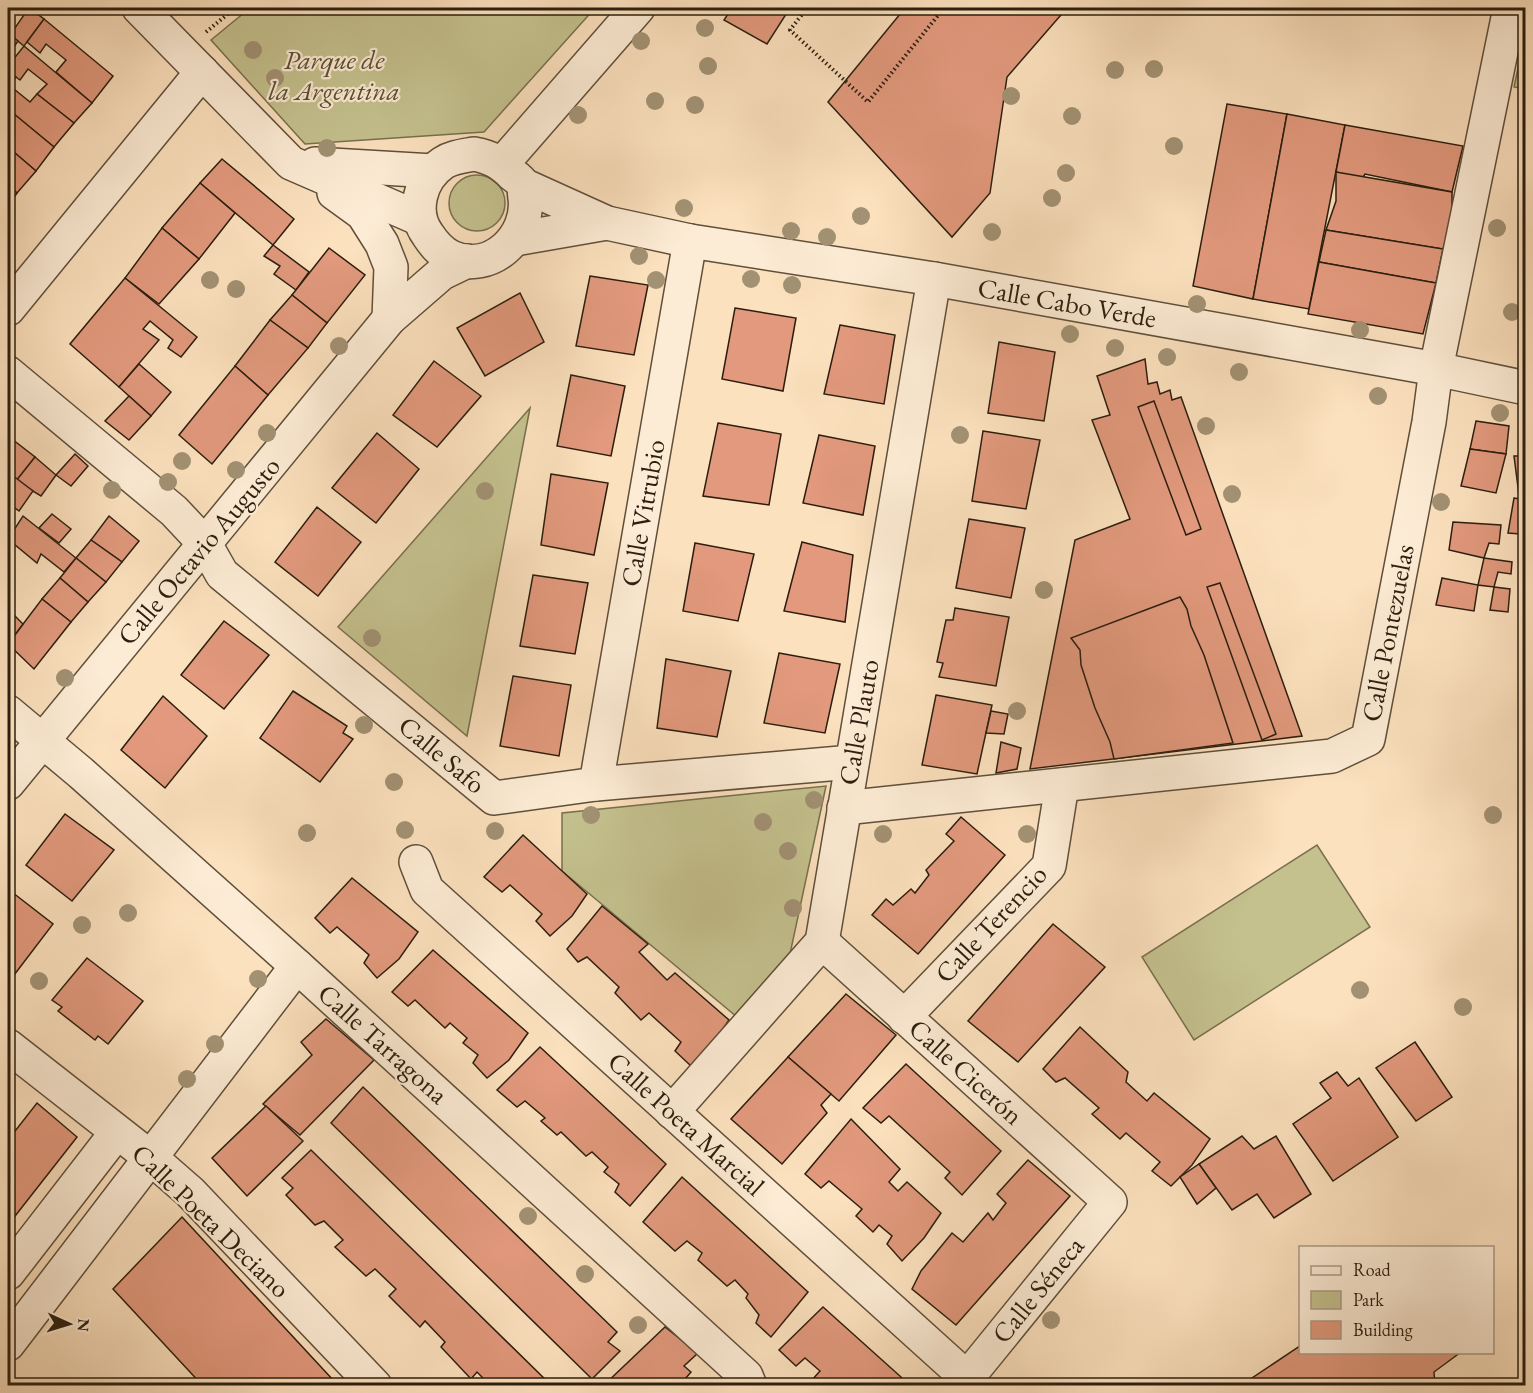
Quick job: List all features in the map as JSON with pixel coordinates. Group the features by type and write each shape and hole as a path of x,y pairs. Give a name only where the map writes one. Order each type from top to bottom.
{"street":[{"path":"139,8 291,163 363,214 382,244 391,267 390,319"},
{"path":"513,174 638,8"},
{"name":"Calle Pontezuelas","path":"844,808 1332,756 1368,739 1429,422 1436,369 1510,8"},
{"path":"8,309 202,72"},
{"path":"474,154 489,157 513,174 526,210 523,225 515,239 502,252 486,259 467,261 451,257 437,249 421,223 419,201 423,185 433,171 459,156 474,154"},
{"path":"291,163 433,171"},
{"path":"291,163 421,223"},
{"name":"Calle Cabo Verde","path":"513,174 607,223 690,241 934,279 1436,369 1526,388"},
{"name":"Calle Octavio Augusto","path":"390,319 421,223"},
{"name":"Calle Cabo Verde","path":"515,239 607,223"},
{"name":"Calle Vitrubio","path":"596,784 690,241"},
{"name":"Calle Octavio Augusto","path":"8,783 390,319 442,273 467,261"},
{"name":"Calle Plauto","path":"822,942 934,279"},
{"name":"Calle Safo","path":"8,373 174,511 205,544 222,573 494,798 596,784 852,762"},
{"name":"Calle Tarragona","path":"8,712 43,740 297,966 746,1376 750,1386"},
{"name":"Calle Terencio","path":"904,1017 1048,866 1062,785"},
{"name":"Calle Poeta Marcial","path":"416,862 427,890 967,1378"},
{"path":"672,1112 822,942"},
{"name":"Calle Cicerón","path":"822,942 1110,1202"},
{"path":"8,1344 297,966"},
{"name":"Calle Poeta Deciano","path":"8,1046 151,1158 190,1192 375,1386"},
{"path":"8,1273 117,1132"},
{"name":"Calle Séneca","path":"967,1378 1110,1202"}],"path":[{"path":"807,8 790,30 868,102 944,8"}],"green space":[{"name":"Parque de la Argentina","path":"250,8 595,8 484,132 305,144 211,40"},
{"path":"1525,35 1526,89 1514,87"},
{"path":"477,175 488,177 497,183 503,192 505,203 503,214 497,223 488,229 477,231 466,229 457,223 451,214 449,203 451,192 457,183 466,177"},
{"path":"530,408 467,736 338,627"},
{"path":"826,786 790,954 737,1017 562,871 562,813"},
{"path":"1317,845 1370,927 1194,1040 1142,957"}],"building":[{"path":"15,8 29,8 44,19 24,46 10,35 24,15"},
{"path":"732,8 790,8 767,44 724,20"},
{"path":"905,8 1067,8 1007,77 990,193 952,237 828,102"},
{"path":"44,19 113,76 92,103 56,72 66,60 46,44 40,53 27,42"},
{"path":"8,33 18,41 12,50 8,47"},
{"path":"24,46 92,103 74,123 37,94 47,84 28,69 20,80 8,71 8,66"},
{"path":"8,71 16,77 9,85 30,102 37,94 74,123 54,147 8,109"},
{"path":"1227,104 1287,114 1253,299 1193,286"},
{"path":"8,109 54,147 36,171 8,147"},
{"path":"1287,114 1345,125 1309,309 1253,299"},
{"path":"1345,125 1463,146 1452,192 1365,174 1362,179 1336,172"},
{"path":"8,147 36,171 17,193 8,185"},
{"path":"222,159 294,219 273,245 200,183"},
{"path":"1336,172 1452,192 1452,219 1443,249 1326,230 1336,201"},
{"path":"200,183 235,213 199,259 162,228"},
{"path":"8,185 17,193 8,206"},
{"path":"162,228 199,259 159,304 125,278"},
{"path":"1326,230 1443,249 1436,283 1319,262"},
{"path":"273,245 309,272 296,290 274,274 280,266 264,256"},
{"path":"329,248 365,275 327,323 292,295"},
{"path":"1319,262 1436,283 1423,334 1308,314"},
{"path":"590,276 648,285 634,355 576,346"},
{"path":"125,278 197,337 181,357 168,348 173,340 150,321 143,329 159,340 119,387 70,344"},
{"path":"520,293 544,342 485,376 457,328"},
{"path":"292,295 327,323 308,348 270,320"},
{"path":"735,308 796,318 783,391 722,379"},
{"path":"270,320 308,348 268,395 235,366"},
{"path":"840,325 895,335 884,404 824,394"},
{"path":"999,342 1055,352 1044,421 988,413"},
{"path":"1145,359 1148,384 1157,382 1160,394 1170,390 1172,400 1181,397 1302,736 1030,769 1075,540 1130,519 1092,420 1110,415 1097,376"},
{"path":"434,361 481,396 437,447 393,415"},
{"path":"139,364 171,392 151,416 119,387"},
{"path":"235,366 268,395 212,464 179,435"},
{"path":"571,375 625,386 611,456 557,446"},
{"path":"129,396 151,416 129,440 105,421"},
{"path":"1154,401 1201,529 1186,535 1138,407"},
{"path":"1476,421 1509,426 1506,454 1470,449"},
{"path":"718,423 781,434 769,505 703,496"},
{"path":"983,431 1040,440 1026,509 972,501"},
{"path":"377,433 419,469 376,523 332,488"},
{"path":"819,435 875,446 863,515 803,503"},
{"path":"8,436 35,457 16,481 8,474"},
{"path":"1470,449 1506,454 1496,493 1461,486"},
{"path":"75,454 88,466 71,486 56,475"},
{"path":"1514,456 1526,456 1526,496 1519,495"},
{"path":"35,457 56,475 41,496 16,481"},
{"path":"8,472 33,491 19,511 8,503"},
{"path":"551,474 608,483 594,555 541,545"},
{"path":"1514,498 1526,500 1520,534 1508,533"},
{"path":"317,507 361,542 318,596 275,562"},
{"path":"52,514 71,529 59,543 39,528"},
{"path":"23,516 76,558 64,572 41,554 37,563 8,539"},
{"path":"109,516 139,541 122,562 91,540"},
{"path":"969,519 1025,528 1011,598 956,588"},
{"path":"1453,522 1501,525 1499,544 1489,543 1484,558 1449,550"},
{"path":"91,540 122,562 106,582 76,558"},
{"path":"802,542 853,555 845,622 784,611"},
{"path":"695,543 754,554 738,621 683,611"},
{"path":"76,558 106,582 88,602 60,578"},
{"path":"1484,558 1512,562 1511,574 1498,572 1494,587 1478,585"},
{"path":"533,575 588,583 575,654 520,646"},
{"path":"60,578 88,602 71,622 42,599"},
{"path":"1442,578 1478,585 1474,611 1436,605"},
{"path":"1220,583 1276,734 1262,740 1207,587"},
{"path":"1494,587 1510,589 1508,612 1490,610"},
{"path":"1180,597 1187,609 1191,626 1204,655 1233,743 1114,759 1110,742 1095,708 1081,665 1080,650 1071,638"},
{"path":"42,599 71,622 34,669 8,644"},
{"path":"955,608 1009,617 996,686 939,677 943,663 937,662 946,620 953,620"},
{"path":"8,609 23,624 8,644"},
{"path":"224,621 269,655 224,709 181,675"},
{"path":"779,653 840,664 825,733 764,723"},
{"path":"666,659 731,671 717,737 657,728"},
{"path":"513,676 571,685 559,756 500,746"},
{"path":"293,691 347,726 343,733 353,739 320,782 260,738"},
{"path":"936,695 992,705 977,774 922,765"},
{"path":"163,696 207,736 165,788 121,750"},
{"path":"991,711 1008,714 1004,734 986,733"},
{"path":"1001,742 1021,748 1017,769 996,773"},
{"path":"65,814 114,850 72,901 26,865"},
{"path":"961,817 1005,855 918,954 872,915 886,899 893,905 911,889 915,893 929,875 926,870 954,841 946,834"},
{"path":"523,835 587,894 572,916 550,936 536,921 542,914 510,885 502,892 484,877"},
{"path":"352,878 418,932 399,959 377,978 364,963 369,955 337,927 330,933 315,918"},
{"path":"8,889 53,924 11,979 8,976"},
{"path":"602,906 648,944 639,952 667,980 675,973 729,1020 712,1045 691,1066 675,1051 681,1042 649,1013 641,1020 615,993 619,987 587,957 578,962 567,949"},
{"path":"1053,924 1105,967 1018,1062 968,1021"},
{"path":"433,950 528,1033 509,1060 487,1078 473,1063 478,1055 463,1043 467,1038 450,1023 445,1028 415,1000 408,1006 392,992"},
{"path":"87,958 143,1001 108,1044 98,1036 95,1040 58,1011 62,1007 52,1000"},
{"path":"846,994 896,1035 839,1101 788,1057"},
{"path":"326,1019 374,1060 300,1135 263,1104 312,1055 301,1042"},
{"path":"1080,1027 1128,1072 1126,1082 1147,1101 1154,1093 1210,1139 1192,1165 1171,1186 1152,1171 1160,1162 1126,1133 1120,1139 1092,1114 1099,1108 1065,1078 1056,1082 1043,1069"},
{"path":"1415,1042 1452,1097 1416,1121 1376,1068"},
{"path":"540,1047 666,1164 630,1206 615,1192 619,1184 604,1172 608,1167 592,1152 586,1156 561,1132 557,1135 541,1121 545,1118 525,1101 517,1107 497,1090"},
{"path":"788,1057 831,1094 821,1105 827,1113 782,1164 731,1119"},
{"path":"906,1064 1001,1151 962,1195 945,1178 950,1172 889,1116 881,1123 863,1108"},
{"path":"1337,1072 1348,1086 1359,1078 1398,1137 1333,1181 1293,1124 1331,1098 1320,1083"},
{"path":"363,1087 617,1332 608,1342 620,1351 592,1379 331,1123"},
{"path":"37,1103 77,1137 8,1225 8,1140"},
{"path":"266,1106 303,1141 247,1196 212,1158"},
{"path":"8,1107 14,1113 8,1122"},
{"path":"851,1119 900,1169 889,1182 898,1191 907,1182 941,1213 924,1238 902,1261 887,1244 892,1236 879,1225 873,1232 856,1216 862,1209 829,1181 821,1188 805,1174"},
{"path":"1242,1136 1254,1149 1276,1136 1311,1194 1274,1218 1257,1194 1232,1210 1199,1164"},
{"path":"311,1150 552,1386 491,1386 477,1372 471,1379 441,1347 445,1342 425,1321 420,1327 389,1296 396,1289 375,1269 366,1276 335,1247 343,1240 324,1221 315,1225 286,1195 293,1188 282,1178"},
{"path":"1028,1160 1070,1196 956,1325 912,1289 921,1271 952,1233 963,1242 988,1213 993,1220 1006,1203 997,1194"},
{"path":"1199,1164 1216,1188 1197,1204 1180,1177"},
{"path":"682,1177 808,1292 771,1337 756,1323 759,1315 746,1298 748,1294 735,1280 727,1286 698,1260 702,1253 687,1241 675,1251 643,1222"},
{"path":"182,1217 339,1386 203,1386 113,1289"},
{"path":"823,1307 911,1386 819,1386 812,1380 820,1371 805,1358 796,1366 779,1350"},
{"path":"665,1327 698,1353 684,1366 691,1372 679,1386 603,1386"},
{"path":"1299,1347 1299,1354 1458,1354 1434,1372 1435,1386 1240,1386"}]}
